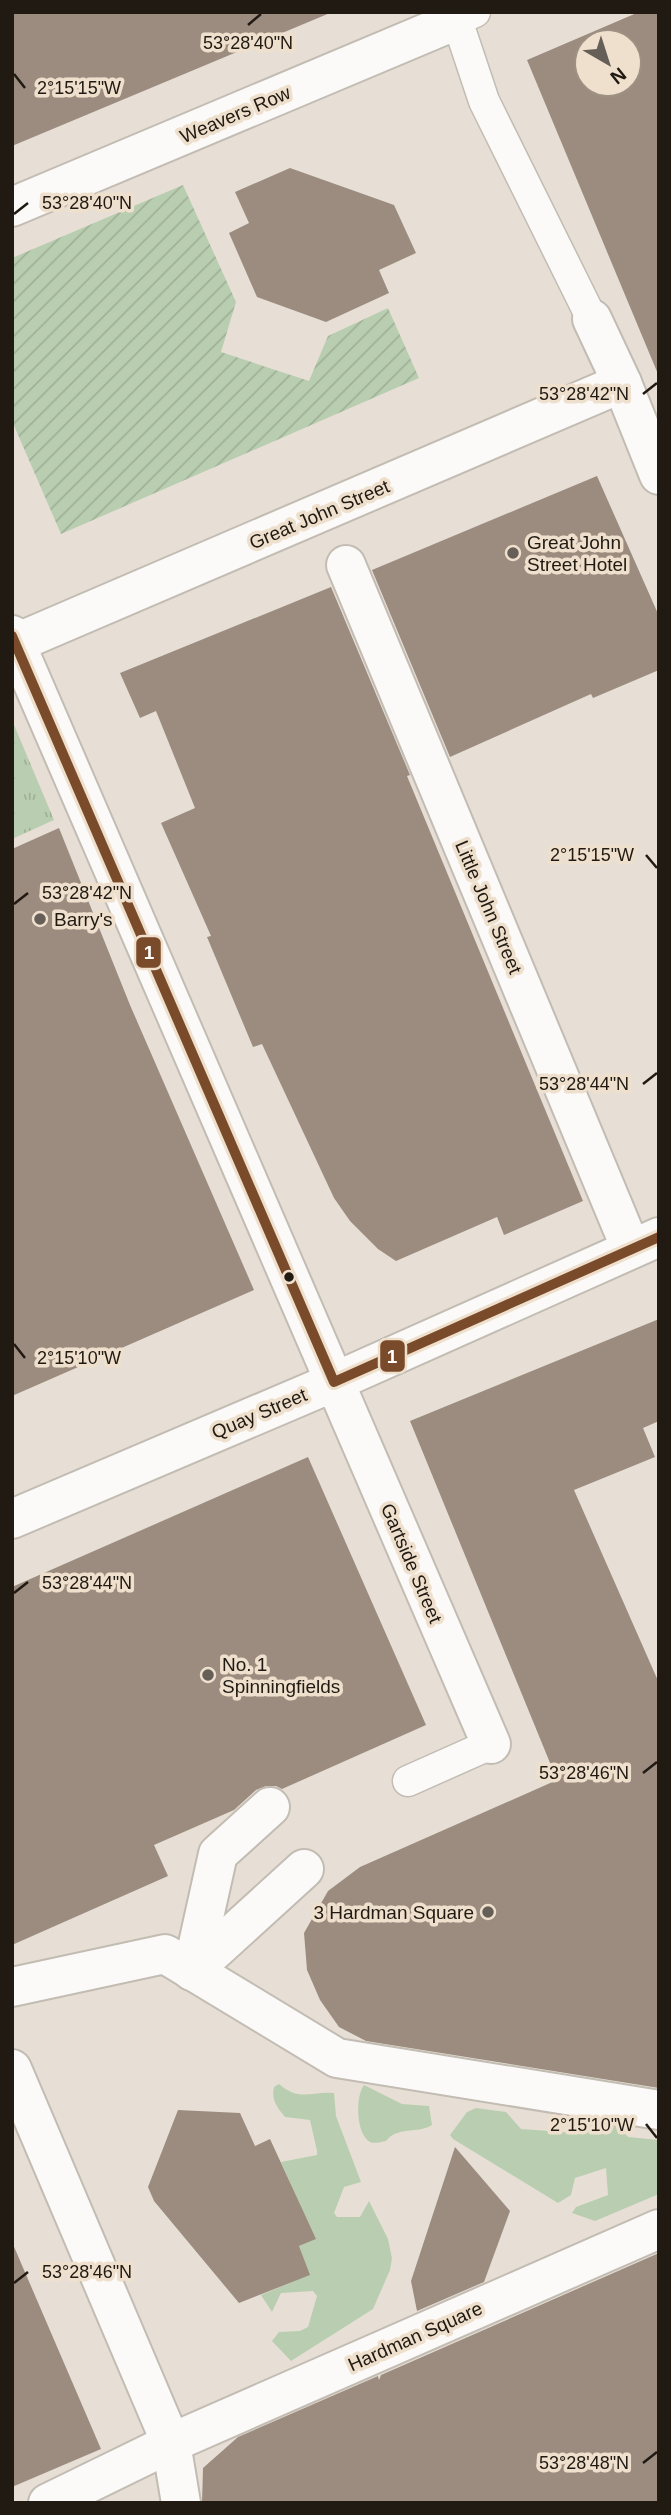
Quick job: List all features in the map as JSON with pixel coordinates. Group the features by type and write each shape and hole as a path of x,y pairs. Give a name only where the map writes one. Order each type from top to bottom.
{"street":[{"name":"Weavers Row","path":"12,207 466,16"},
{"path":"592,319 622,383 659,475"},
{"name":"Great John Street","path":"14,639 622,383"},
{"name":"Little John Street","path":"346,565 645,1243"},
{"name":"Gartside Street","path":"14,639 491,1744"},
{"name":"Quay Street","path":"12,1519 334,1382 645,1243"},
{"path":"192,1971 218,1854 270,1807"},
{"path":"192,1971 304,1869"},
{"path":"12,1987 165,1954 337,2058 659,2110"},
{"path":"12,2069 171,2443 181,2503"},
{"name":"Hardman Square","path":"48,2503 171,2443 659,2229"}],"lane":[{"path":"466,16 484,101 592,319"},
{"path":"408,1781 491,1744"}],"green space":[{"path":"183,185 236,302 221,352 309,381 328,336 388,308 419,378 61,534 12,421 12,258"},
{"path":"12,720 54,820 12,839"},
{"path":"279,2084 299,2094 334,2093 336,2116 361,2182 344,2187 334,2213 337,2217 360,2217 369,2201 388,2239 392,2258 390,2270 373,2309 291,2361 272,2341 279,2332 300,2331 308,2327 317,2296 313,2291 281,2293 272,2312 261,2295 309,2275 299,2246 315,2239 281,2162 317,2155 317,2151 310,2120 285,2117 277,2107 273,2092 274,2087"},
{"path":"364,2085 402,2104 429,2106 432,2125 396,2133 386,2141 370,2142 365,2138 358,2115 359,2098"},
{"path":"476,2108 506,2112 521,2129 577,2133 585,2110 605,2113 628,2137 659,2140 659,2194 595,2221 572,2213 576,2207 608,2195 606,2168 575,2178 571,2195 558,2203 453,2139 450,2135 467,2112"}],"building":[{"path":"12,12 330,12 330,13 12,146"},
{"path":"639,12 659,12 658,374 527,60 573,40 573,98 643,98 643,28 602,28"},
{"path":"290,168 394,205 416,253 379,270 389,293 326,322 257,297 229,233 249,223 235,192"},
{"path":"597,476 659,616 659,670 593,698 591,694 450,757 372,570"},
{"path":"331,587 583,1201 504,1235 497,1217 396,1261 378,1249 350,1221 334,1198 262,1044 253,1047 207,937 211,936 161,823 195,808 156,711 140,718 120,673"},
{"path":"59,828 130,1005 254,1290 12,1396 12,849"},
{"path":"659,1319 659,1421 643,1428 655,1457 574,1490 659,1683 659,2088 366,2041 339,2027 320,2000 307,1970 304,1933 328,1891 360,1867 557,1780 410,1421"},
{"name":"No. 1 Spinningfields","path":"308,1457 426,1725 282,1789 266,1786 256,1790 234,1810 154,1845 168,1876 12,1945 12,1587"},
{"path":"178,2110 240,2113 255,2146 270,2139 316,2239 299,2246 310,2275 239,2303 154,2201 148,2187"},
{"path":"455,2147 510,2211 484,2282 417,2311 411,2281"},
{"path":"12,2242 101,2449 12,2487"},
{"path":"659,2253 659,2503 202,2503 203,2468 238,2437 378,2376 379,2380 381,2375"}],"transit line":[{"name":"1","path":"12,636 334,1382 659,1237"}],"place":[{"name":"Great John Street Hotel","path":"513,553"},
{"name":"Barry's","path":"40,919"},
{"name":"No. 1 Spinningfields","path":"208,1675"},
{"name":"3 Hardman Square","path":"488,1912"}]}
